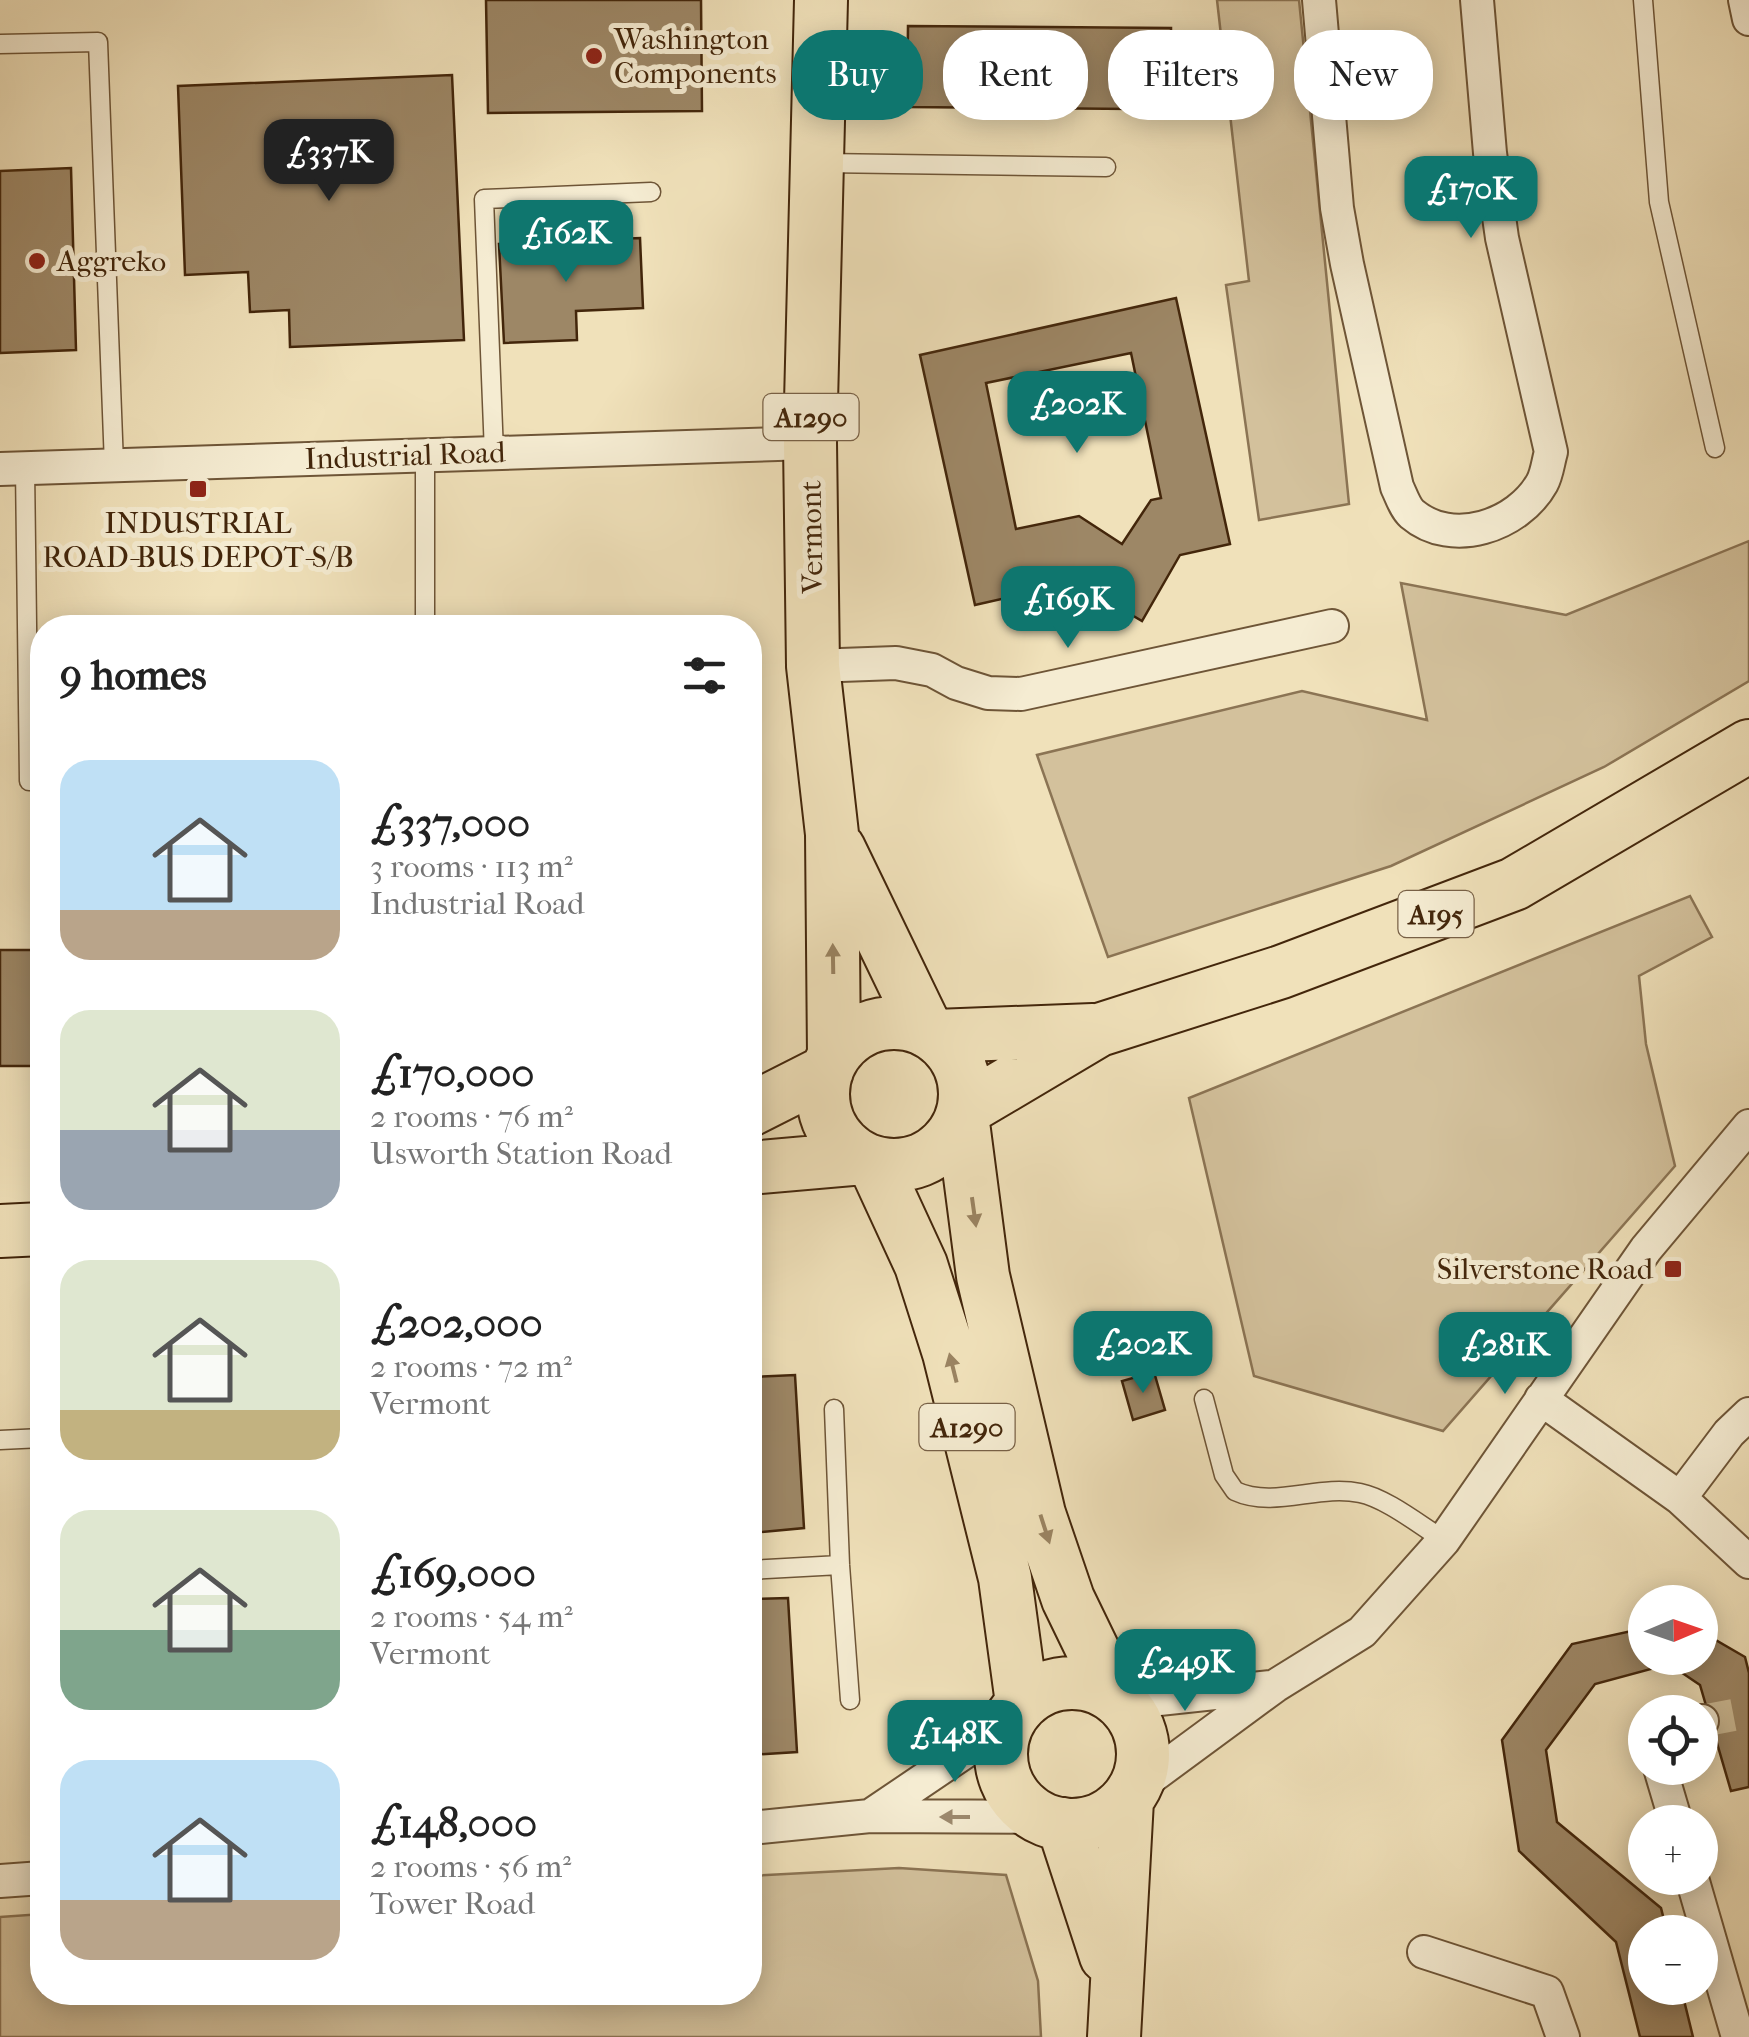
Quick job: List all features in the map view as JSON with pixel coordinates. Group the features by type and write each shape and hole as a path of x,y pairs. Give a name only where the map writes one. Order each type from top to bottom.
{"main road":[{"name":"Vermont","path":"821,0 810,443 813,666 832,834 830,1063"},
{"name":"A195","path":"762,1167 869,1161 896,1166 928,1156 952,1136 963,1113 1099,1030 1281,972 1514,884 1749,746"},
{"name":"Vermont","path":"832,834 932,1034"},
{"name":"A195","path":"762,1103 830,1063 848,1040 866,1029 886,1024 907,1024 932,1034 1099,1030"},
{"path":"932,1034 951,1051 961,1069 966,1090 963,1113"},
{"path":"830,1063 823,1091 829,1121 846,1146 869,1161"},
{"name":"A1290","path":"963,1113 983,1276 1040,1514 1068,1599 1118,1700 1135,1720 1142,1740 1143,1761 1129,1796 1114,2037"},
{"name":"A1290","path":"869,1161 921,1265 949,1353 1005,1578 1015,1712 1002,1743 1006,1776 1022,1804 1051,1821 1116,1986"},
{"path":"0,1231 30,1230"},
{"path":"1015,1712 1038,1691 1057,1684 1097,1686 1118,1700"},
{"path":"1051,1821 1087,1824 1109,1815 1129,1796"}],"street":[{"path":"1320,0 1337,208 1346,264 1397,486 1410,513 1442,530 1466,531 1496,524 1524,505 1543,482 1551,452 1502,238 1490,153 1477,0"},
{"path":"1745,0 1749,20"},
{"name":"Industrial Road","path":"12,468 810,443"},
{"path":"813,666 896,663 932,670 988,693 1021,694 1332,626"},
{"path":"1129,1796 1275,1686 1362,1632 1444,1540 1646,1249 1749,1126"},
{"path":"1541,1399 1680,1498 1749,1562"},
{"path":"1680,1498 1729,1433 1749,1414"},
{"path":"1118,1700 1275,1686"},
{"path":"870,1816 1015,1712"},
{"path":"762,1827 870,1816 1051,1821"},
{"path":"0,1881 30,1879"},
{"path":"1697,1895 1738,2037"},
{"path":"1424,1952 1547,1992 1563,2037"}],"lane":[{"path":"1643,0 1660,202 1715,448"},
{"path":"0,44 98,42 114,465"},
{"path":"818,163 1106,166"},
{"path":"494,453 484,199 651,192"},
{"path":"425,455 425,615"},
{"path":"12,468 30,781"},
{"path":"1204,1399 1224,1475 1234,1491 1265,1499 1308,1492 1362,1493 1444,1540"},
{"path":"834,1409 850,1700"},
{"path":"0,1440 30,1439"},
{"path":"762,1569 840,1566"}],"shaded area":[{"path":"1217,0 1299,0 1302,30 1294,30 1294,120 1311,120 1349,504 1259,520 1226,285 1249,281 1231,120 1274,120 1274,30 1220,30"},
{"path":"1749,541 1749,681 1604,767 1391,866 1108,957 1037,755 1302,691 1427,720 1401,583 1566,615"},
{"path":"1690,896 1712,937 1639,976 1646,1044 1675,1166 1443,1431 1254,1376 1189,1098"},
{"path":"899,1868 1006,1875 1038,1981 1041,2037 0,2037 0,1917 30,1915 30,2005 762,2005 762,1875"}],"building":[{"name":"Washington Components","path":"486,0 701,0 702,111 488,113"},
{"path":"908,26 1171,28 1108,30 1108,109 1088,109 1088,30 943,30 943,107 923,107 923,30 908,30"},
{"path":"452,75 464,340 290,347 289,310 250,312 248,272 185,275 178,86"},
{"name":"Aggreko","path":"71,168 76,350 0,353 0,171"},
{"path":"640,238 643,308 576,311 577,340 504,343 499,244"},
{"path":"1176,298 1230,544 1180,555 1142,621 1076,582 975,605 920,355","holes":["1131,353 1161,498 1151,500 1122,544 1079,516 1016,529 986,383"]},
{"path":"0,950 30,950 30,1066 0,1066"},
{"path":"1154,1372 1165,1410 1133,1420 1122,1381"},
{"path":"795,1375 804,1528 762,1532 762,1376"},
{"path":"788,1598 797,1752 762,1754 762,1599"},
{"path":"1628,1632 1628,1675 1595,1684 1546,1750 1557,1822 1628,1881 1628,1895 1645,1895 1661,1908 1663,1915 1628,1915 1628,1990 1616,1942 1519,1851 1502,1740 1572,1644"},
{"path":"1718,1641 1745,1657 1749,1673 1749,1787 1731,1791 1718,1747 1718,1695 1703,1695 1700,1685 1685,1675 1718,1675"},
{"path":"1632,2005 1685,2005 1693,2037 1640,2037"}],"tunnel":[{"path":"1718,1718 1749,1712"}],"place":[{"name":"Washington Components","path":"594,56"},
{"name":"Aggreko","path":"37,261"},
{"name":"INDUSTRIAL ROAD-BUS DEPOT-S/B","path":"198,489"},
{"name":"Silverstone Road","path":"1673,1269"}]}
